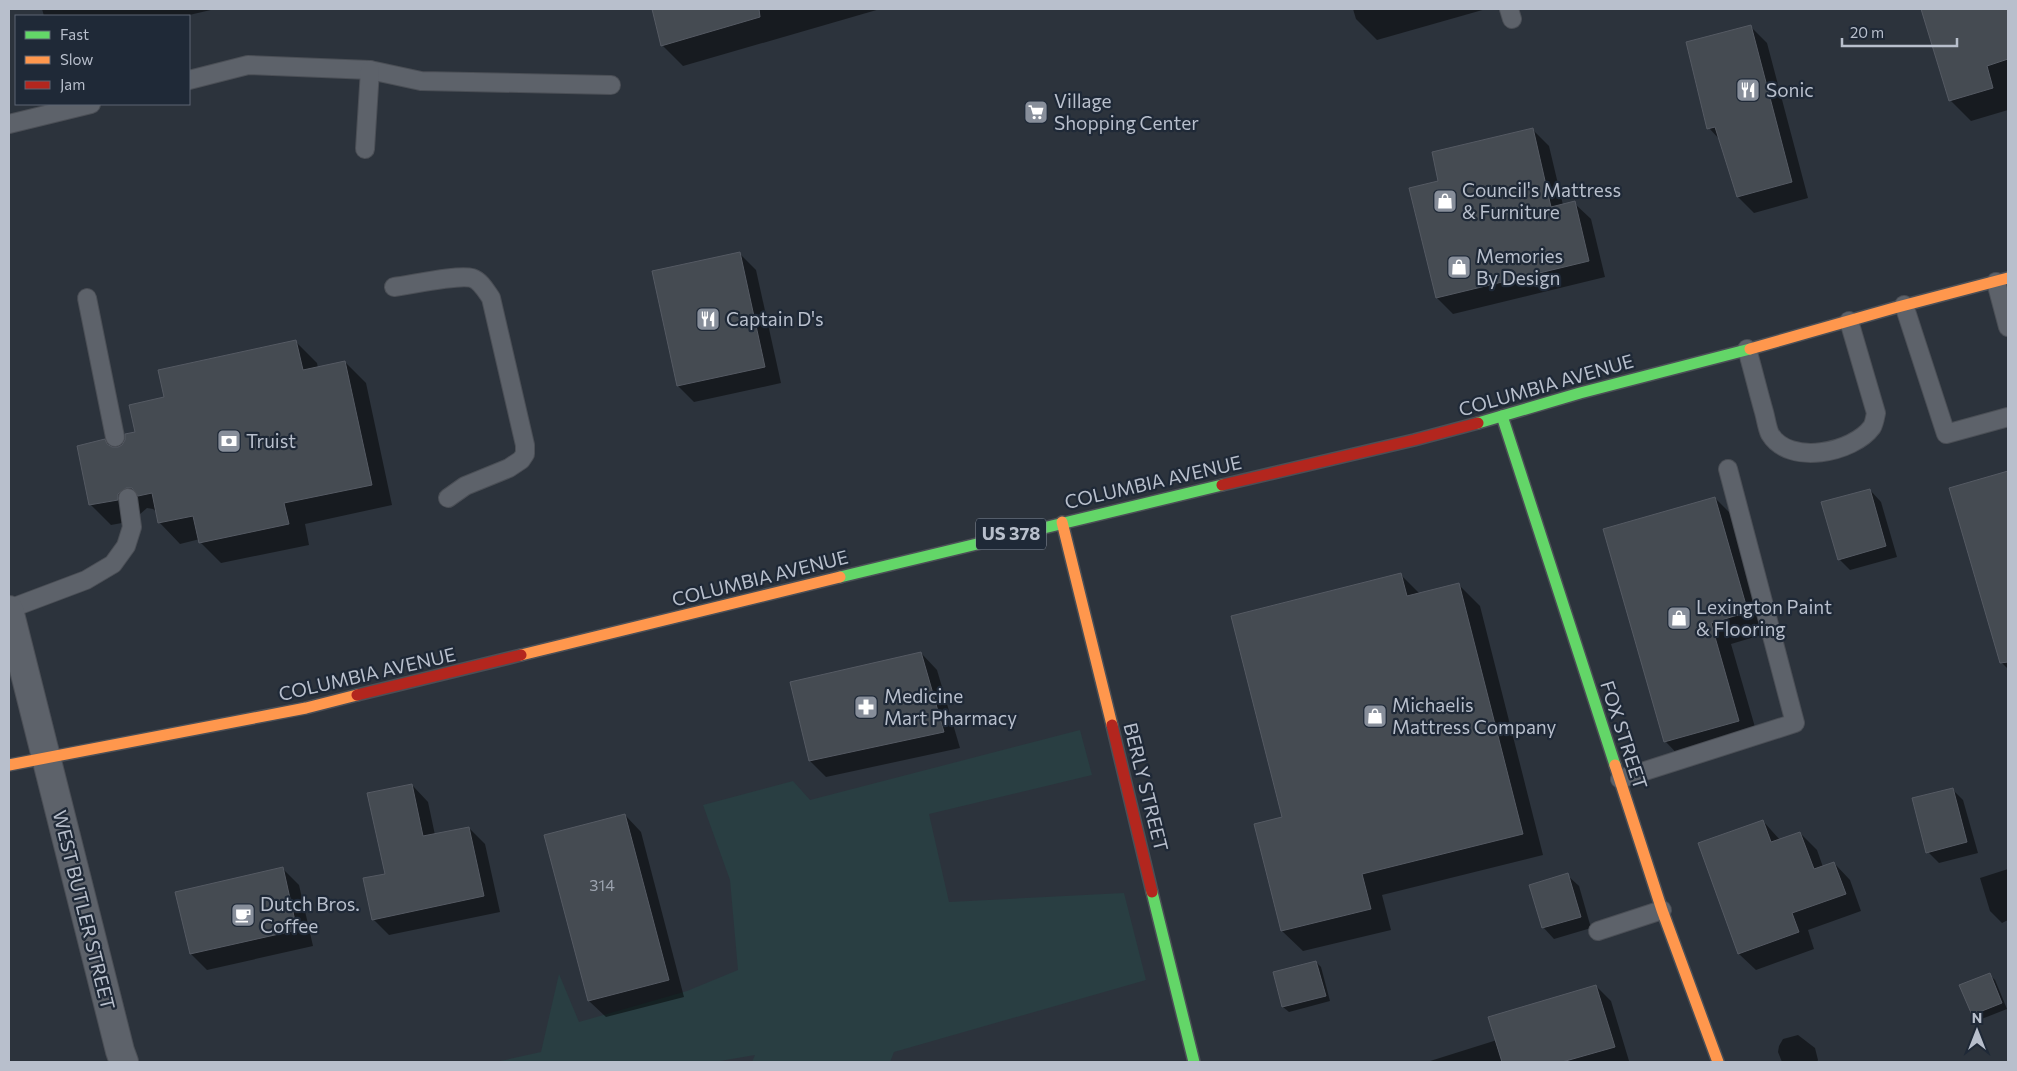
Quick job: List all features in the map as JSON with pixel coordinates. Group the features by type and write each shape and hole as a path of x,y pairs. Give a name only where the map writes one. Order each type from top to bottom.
{"main road":[{"name":"COLUMBIA AVENUE","path":"9,765 306,708 1062,522 1414,440 1580,393 2002,280"},
{"name":"FOX STREET","path":"1502,416 1662,910 1718,1062"},
{"name":"BERLY STREET","path":"1062,522 1194,1062"}],"street":[{"name":"WEST BUTLER STREET","path":"9,609 45,757 124,1062"}],"lane":[{"path":"190,80 248,65 370,70 420,81 611,85"},
{"path":"365,150 370,70"},
{"path":"9,124 88,105"},
{"path":"394,287 456,278 473,278 483,286 491,298 525,445 525,454 521,460 509,468 465,486 448,498"},
{"path":"2002,280 2008,327"},
{"path":"87,298 115,437"},
{"path":"1904,305 1946,434 2008,417"},
{"path":"1747,349 1770,434 1782,446 1799,453 1825,453 1861,437 1873,426 1876,413 1849,320"},
{"path":"1620,779 1795,722 1728,469"},
{"path":"9,609 86,580 113,564 126,546 132,527 128,498"},
{"path":"1598,931 1662,910"}],"green space":[{"path":"1080,730 1092,775 929,814 949,902 1124,893 1146,980 894,1052 890,1062 752,1062 755,1055 714,1062 496,1062 541,1052 559,974 579,1022 687,991 738,970 730,880 703,805 793,781 810,800"}],"building":[{"path":"652,9 759,9 760,17 661,46"},
{"path":"1921,9 2008,9 2008,59 1987,66 1993,88 1949,101"},
{"path":"1751,25 1792,182 1737,197 1715,127 1707,129 1686,42"},
{"path":"1533,128 1551,207 1575,201 1589,261 1436,298 1409,188 1438,181 1432,152"},
{"name":"Captain D's","path":"740,252 765,367 677,386 652,271"},
{"name":"Truist","path":"296,340 303,370 345,361 372,485 284,503 289,524 199,543 193,516 158,523 152,493 138,496 132,488 126,488 118,494 118,500 89,505 77,446 105,439 107,444 112,447 122,445 125,440 125,434 135,432 129,405 164,397 158,370"},
{"path":"2008,471 2008,662 2000,663 1949,488"},
{"path":"1870,489 1886,546 1838,560 1821,502"},
{"name":"Lexington Paint & Flooring","path":"1715,497 1748,612 1711,623 1739,721 1664,742 1603,529"},
{"name":"Michaelis Mattress Company","path":"1401,573 1407,596 1459,583 1523,834 1362,874 1371,909 1281,931 1254,824 1282,817 1231,616"},
{"name":"Medicine Mart Pharmacy","path":"921,652 944,732 809,761 790,682"},
{"path":"412,784 423,836 469,827 484,896 372,920 363,878 385,874 367,793"},
{"path":"1953,788 1967,842 1926,853 1912,798"},
{"path":"625,814 669,980 588,1001 544,835"},
{"path":"1763,820 1771,842 1800,832 1814,869 1834,862 1846,894 1792,913 1799,932 1738,954 1698,843"},
{"path":"283,867 297,930 190,954 175,892"},
{"path":"1568,873 1581,917 1542,928 1529,885"},
{"path":"1316,961 1326,996 1282,1007 1273,972"},
{"path":"1990,973 2002,1003 1972,1015 1959,985"},
{"path":"1596,985 1615,1047 1562,1062 1502,1062 1488,1017"}],"traffic: fast":[{"path":"1478,423 1580,393 1750,349"},
{"path":"1502,416 1615,765"},
{"path":"840,577 1222,485"},
{"path":"1152,892 1194,1062"}],"traffic: slow":[{"path":"1750,349 2008,278"},
{"path":"1062,522 1112,725"},
{"path":"521,655 840,577"},
{"path":"9,765 306,708 357,695"},
{"path":"1615,765 1662,910 1718,1062"}],"traffic: jam":[{"path":"1222,485 1478,423"},
{"path":"357,695 521,655"},
{"path":"1112,725 1152,892"}],"place":[{"name":"Sonic","path":"1748,90"},
{"name":"Village Shopping Center","path":"1036,112"},
{"name":"Council's Mattress & Furniture","path":"1445,201"},
{"name":"Memories By Design","path":"1459,267"},
{"name":"Captain D's","path":"708,319"},
{"name":"Truist","path":"229,441"},
{"name":"Lexington Paint & Flooring","path":"1679,618"},
{"name":"Medicine Mart Pharmacy","path":"866,707"},
{"name":"Michaelis Mattress Company","path":"1375,716"},
{"name":"Dutch Bros. Coffee","path":"243,915"}]}
